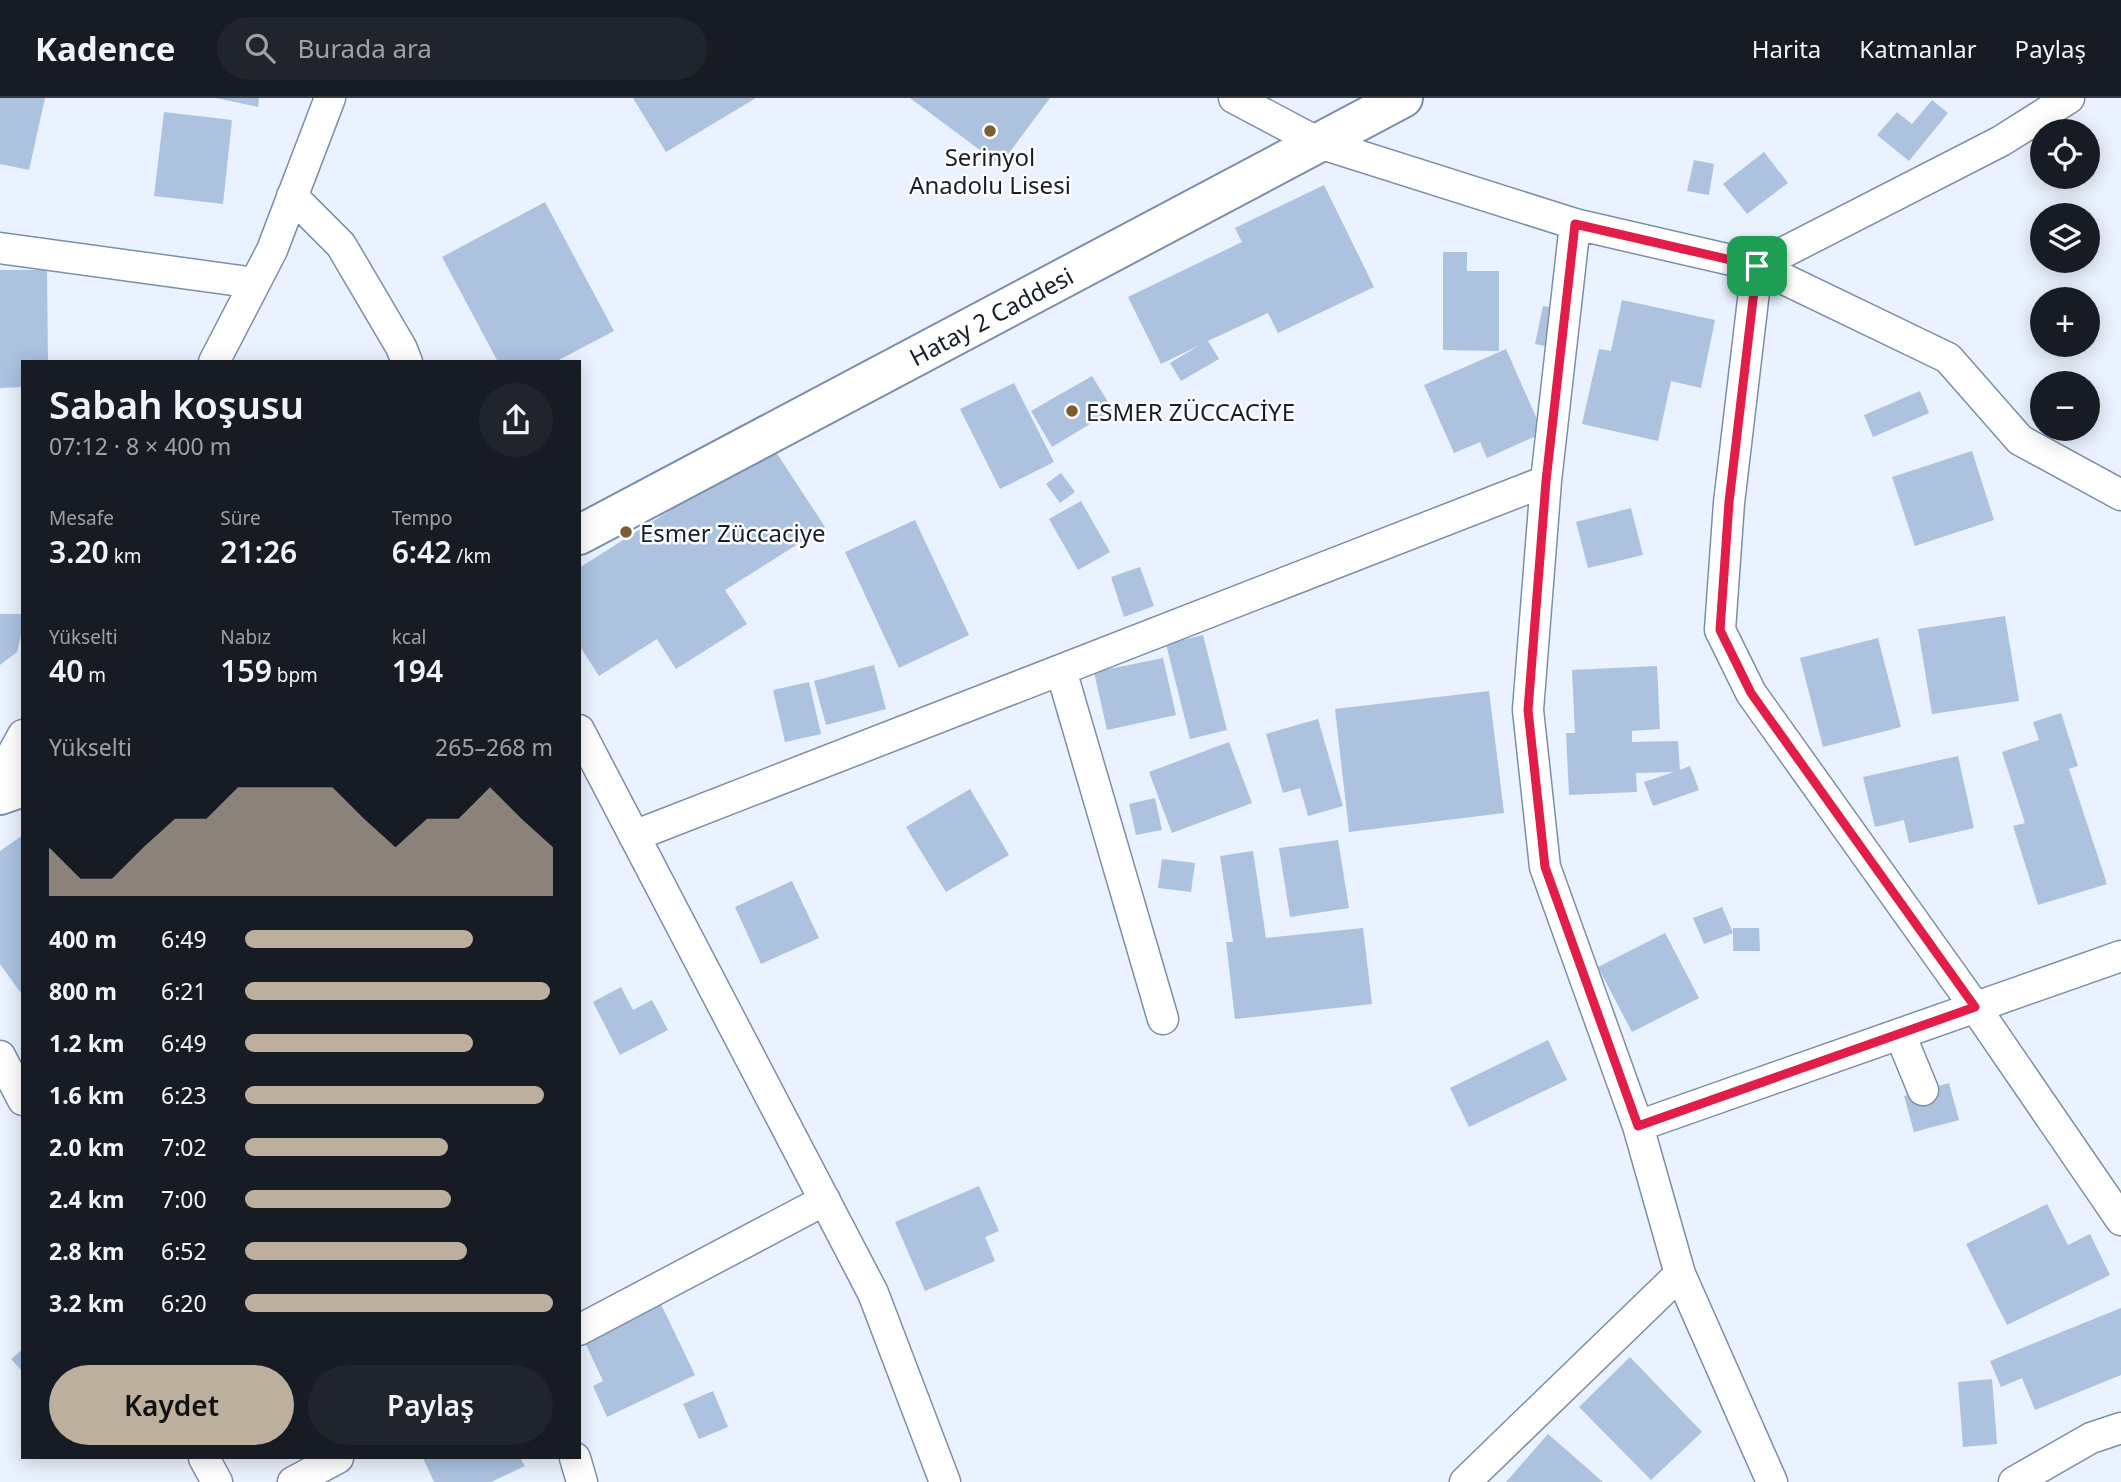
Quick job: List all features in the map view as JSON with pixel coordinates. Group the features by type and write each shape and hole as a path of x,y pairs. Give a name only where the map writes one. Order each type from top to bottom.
{"street":[{"path":"215,360 272,250 330,98"},
{"path":"1234,98 1319,142 1575,224 1757,266 1948,358 2020,440 2121,495"},
{"name":"Hatay 2 Caddesi","path":"581,534 1403,98"},
{"path":"1757,266 2001,141 2069,98"},
{"path":"292,196 341,245 406,360"},
{"path":"1575,224 1546,481 1528,710 1545,867 1638,1126 1680,1274 1772,1482"},
{"path":"0,248 255,283"},
{"path":"1757,266 1729,502 1720,630 1751,693 1975,1007 2121,1220"},
{"path":"634,836 1546,481"},
{"path":"1061,670 1163,1019"},
{"path":"581,734 873,1293 945,1482"},
{"path":"0,777 21,739"},
{"path":"0,795 21,789"},
{"path":"1638,1126 2121,957"},
{"path":"1900,1034 1923,1090"},
{"path":"0,1056 21,1096"},
{"path":"581,1329 825,1200"},
{"path":"1465,1482 1680,1274"},
{"path":"2014,1482 2091,1438 2121,1428"},
{"path":"206,1459 217,1482"},
{"path":"293,1482 336,1459"},
{"path":"575,1459 582,1482"}],"building":[{"path":"0,98 45,98 29,170 0,164"},
{"path":"216,98 259,98 258,107"},
{"path":"633,98 756,98 666,152"},
{"name":"Serinyol Anadolu Lisesi","path":"910,98 1050,98 1000,165"},
{"path":"1932,100 1948,113 1909,161 1877,135 1897,112 1912,124"},
{"path":"164,112 232,120 223,204 154,196"},
{"path":"1764,152 1788,183 1747,214 1723,184"},
{"path":"1694,160 1714,164 1709,195 1687,191"},
{"path":"1324,185 1374,287 1278,333 1268,313 1208,341 1219,359 1181,381 1170,363 1200,345 1161,364 1128,297 1242,242 1235,228"},
{"path":"545,202 614,331 559,360 497,360 442,257"},
{"path":"1443,252 1467,252 1467,271 1499,271 1499,351 1443,350"},
{"path":"0,270 47,270 48,360 21,360 21,387 0,388"},
{"path":"1622,300 1715,320 1701,388 1671,381 1658,441 1582,424 1599,349 1611,351"},
{"path":"1543,306 1561,309 1553,348 1535,344"},
{"path":"1506,349 1543,433 1487,458 1480,442 1454,453 1424,385"},
{"name":"ESMER ZÜCCACİYE","path":"1092,376 1113,410 1052,447 1031,411"},
{"path":"1014,383 1054,462 1000,489 960,409"},
{"path":"1920,391 1929,413 1873,437 1864,415"},
{"path":"770,443 825,527 725,590 747,624 676,669 657,639 599,676 581,648 581,567"},
{"path":"1972,451 1994,520 1915,546 1892,477"},
{"path":"1061,473 1075,492 1060,503 1046,484"},
{"path":"1081,501 1110,552 1078,570 1049,519"},
{"path":"1631,508 1643,555 1588,568 1576,522"},
{"path":"915,520 969,635 899,668 845,552"},
{"path":"1140,567 1154,606 1124,617 1111,577"},
{"path":"0,614 21,614 21,635 17,652 0,665"},
{"path":"2005,616 2019,701 1932,714 1918,629"},
{"path":"1203,635 1227,730 1190,739 1166,644"},
{"path":"1878,638 1901,727 1823,747 1800,658"},
{"path":"1163,658 1176,715 1107,730 1094,672"},
{"path":"874,665 886,709 826,725 814,681"},
{"path":"1657,666 1660,729 1632,731 1632,742 1678,741 1680,770 1690,766 1699,790 1653,806 1644,782 1674,772 1636,773 1637,792 1569,795 1566,733 1575,733 1572,670"},
{"path":"809,682 821,734 785,742 773,690"},
{"path":"1489,691 1504,813 1349,832 1335,709"},
{"path":"2061,713 2078,766 2069,769 2107,884 2038,905 2013,826 2025,823 2002,752 2039,740 2033,722"},
{"path":"1318,719 1343,806 1308,816 1300,788 1283,793 1266,734"},
{"path":"1229,742 1252,803 1172,833 1149,772"},
{"path":"1958,756 1974,828 1909,843 1904,820 1875,827 1863,777"},
{"path":"970,789 1009,855 946,892 906,827"},
{"path":"1155,798 1162,830 1136,835 1129,804"},
{"path":"21,836 21,993 0,964 0,851"},
{"path":"1338,840 1349,908 1290,917 1279,848"},
{"path":"1253,851 1266,938 1363,928 1372,1004 1235,1019 1226,942 1233,942 1220,856"},
{"path":"1162,859 1195,863 1191,892 1158,888"},
{"path":"792,881 819,938 761,964 735,907"},
{"path":"1722,907 1733,933 1704,944 1693,918"},
{"path":"1733,928 1759,928 1760,951 1733,951"},
{"path":"1665,933 1699,998 1632,1032 1598,967"},
{"path":"621,987 633,1010 652,1000 668,1030 620,1055 593,1002"},
{"path":"1548,1040 1567,1080 1469,1127 1450,1088"},
{"path":"1949,1083 1959,1120 1914,1132 1904,1096"},
{"path":"979,1186 999,1231 985,1237 995,1261 925,1291 895,1222"},
{"path":"2047,1204 2068,1245 2090,1234 2110,1275 2007,1325 1966,1244"},
{"path":"658,1298 695,1375 607,1417 593,1386 603,1381 581,1334"},
{"path":"2121,1308 2121,1375 2035,1410 2022,1378 2001,1387 1990,1361"},
{"path":"21,1351 21,1370 11,1359"},
{"path":"1630,1357 1702,1432 1651,1480 1579,1407"},
{"path":"1992,1379 1997,1444 1963,1447 1958,1382"},
{"path":"713,1391 728,1427 699,1439 683,1404"},
{"path":"1548,1434 1603,1482 1506,1482"},
{"path":"423,1459 521,1459 525,1466 491,1482 434,1482"}],"place":[{"name":"Serinyol Anadolu Lisesi","path":"990,131"},
{"name":"ESMER ZÜCCACİYE","path":"1072,411"},
{"name":"Esmer Züccaciye","path":"626,532"}],"route":[{"path":"1575,224 1757,266 1729,502 1720,630 1751,693 1975,1007 1638,1126 1545,867 1528,710 1546,481 1575,224"}]}
